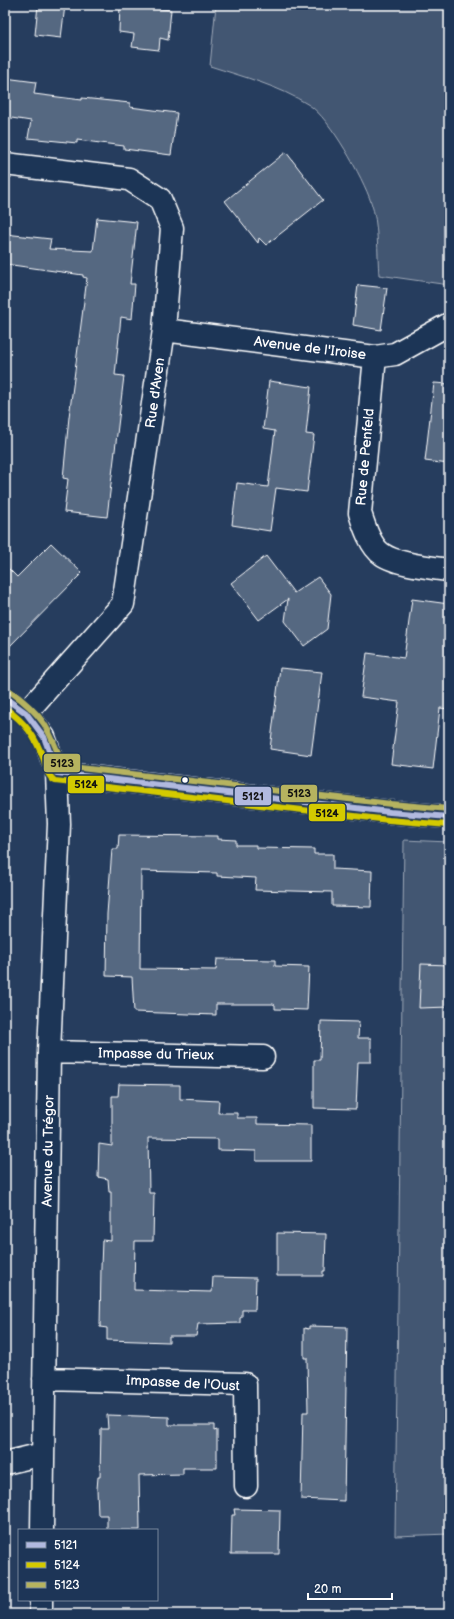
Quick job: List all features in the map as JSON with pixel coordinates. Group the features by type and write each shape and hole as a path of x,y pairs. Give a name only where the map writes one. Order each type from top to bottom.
{"street":[{"name":"Rue d'Aven","path":"5,164 129,179 160,199 172,228 164,330 124,604 26,713"},
{"name":"Avenue de l'Iroise","path":"164,330 374,356 395,354 449,324"},
{"name":"Rue de Penfeld","path":"374,356 360,513 367,535 382,554 412,565 449,570"},
{"name":"Avenue du Trégor","path":"5,698 26,713 44,738 57,773 59,824 49,1052 42,1529"},
{"path":"57,773 390,812 449,817"},
{"name":"Impasse du Trieux","path":"49,1052 263,1057"},
{"name":"Impasse de l'Oust","path":"44,1379 245,1384 246,1486"},
{"path":"5,1463 43,1454"},
{"path":"41,1601 41,1614"}],"shaded area":[{"path":"216,5 449,5 449,285 379,275 377,229 371,202 367,191 345,149 326,122 309,105 286,92 261,82 210,66"},
{"path":"404,840 449,842 449,1534 395,1536"},
{"path":"418,1608 418,1614 392,1614"}],"building":[{"path":"38,5 65,5 61,38 35,35"},
{"path":"120,5 171,10 168,40 160,38 159,50 132,47 134,34 119,32"},
{"path":"5,78 36,82 34,94 82,100 82,98 130,103 130,107 177,113 171,155 124,149 124,146 77,140 77,143 28,138 31,121 5,117"},
{"path":"286,152 323,200 266,245 259,238 258,243 225,201"},
{"path":"97,218 137,222 130,284 135,284 132,319 121,317 115,375 124,376 107,517 64,512 68,479 63,478 69,417 87,278 83,277 83,275 5,264 5,234 51,239 49,249 93,251"},
{"path":"358,285 387,288 381,330 353,325"},
{"path":"269,381 311,387 306,434 314,435 307,492 276,488 270,531 232,525 237,483 268,487 275,431 263,429"},
{"path":"434,383 449,384 449,464 425,461"},
{"path":"51,543 82,573 5,651 5,565 17,577"},
{"path":"266,556 294,593 318,577 331,594 327,629 304,646 285,621 288,599 259,620 231,583"},
{"path":"412,599 449,604 449,635 446,664 449,665 449,709 440,708 433,769 391,764 399,702 361,697 367,653 404,658"},
{"path":"280,668 322,672 311,755 270,749"},
{"path":"119,835 218,836 218,839 236,840 236,845 256,845 256,848 314,849 314,854 333,854 333,869 372,871 371,907 332,906 332,892 255,890 256,878 217,876 217,873 141,871 140,969 216,970 217,959 275,960 275,966 309,967 307,1010 275,1009 275,1005 273,1004 216,1004 216,1015 134,1012 132,977 106,976 107,914 112,849 118,849"},
{"path":"421,964 449,965 449,1007 419,1008"},
{"path":"321,1021 359,1022 358,1038 371,1038 371,1062 358,1062 356,1109 314,1108 314,1060 320,1060"},
{"path":"119,1084 180,1085 180,1099 219,1101 218,1113 237,1113 237,1118 257,1118 257,1124 311,1125 311,1161 256,1161 256,1151 218,1150 218,1139 148,1138 149,1193 154,1193 153,1241 135,1241 134,1290 212,1292 213,1277 256,1278 255,1310 242,1310 240,1323 198,1324 196,1336 169,1336 169,1342 107,1340 107,1328 100,1327 102,1240 111,1241 111,1192 109,1192 108,1179 98,1177 99,1144 112,1146 112,1096 118,1096"},
{"path":"277,1233 326,1234 325,1271 323,1271 323,1276 277,1276"},
{"path":"309,1326 347,1327 344,1501 301,1499 303,1412 308,1412 307,1358 304,1358 304,1328 309,1329"},
{"path":"107,1415 169,1417 169,1425 214,1425 214,1431 217,1430 217,1468 183,1468 183,1474 139,1475 140,1529 107,1529 107,1515 98,1515 97,1489 98,1477 100,1477 101,1429 108,1429"},
{"path":"234,1509 280,1510 279,1554 231,1554 232,1515 235,1515"}],"transit line":[{"name":"5123","path":"10,691 38,715 44,723 63,766 391,804 449,809"},
{"name":"5121","path":"5,698 26,713 44,737 57,773"},
{"name":"5124","path":"5,708 19,719 29,731 41,751 49,774 55,781 389,820 448,825"},
{"name":"5121","path":"57,773 390,812 449,817"}]}
